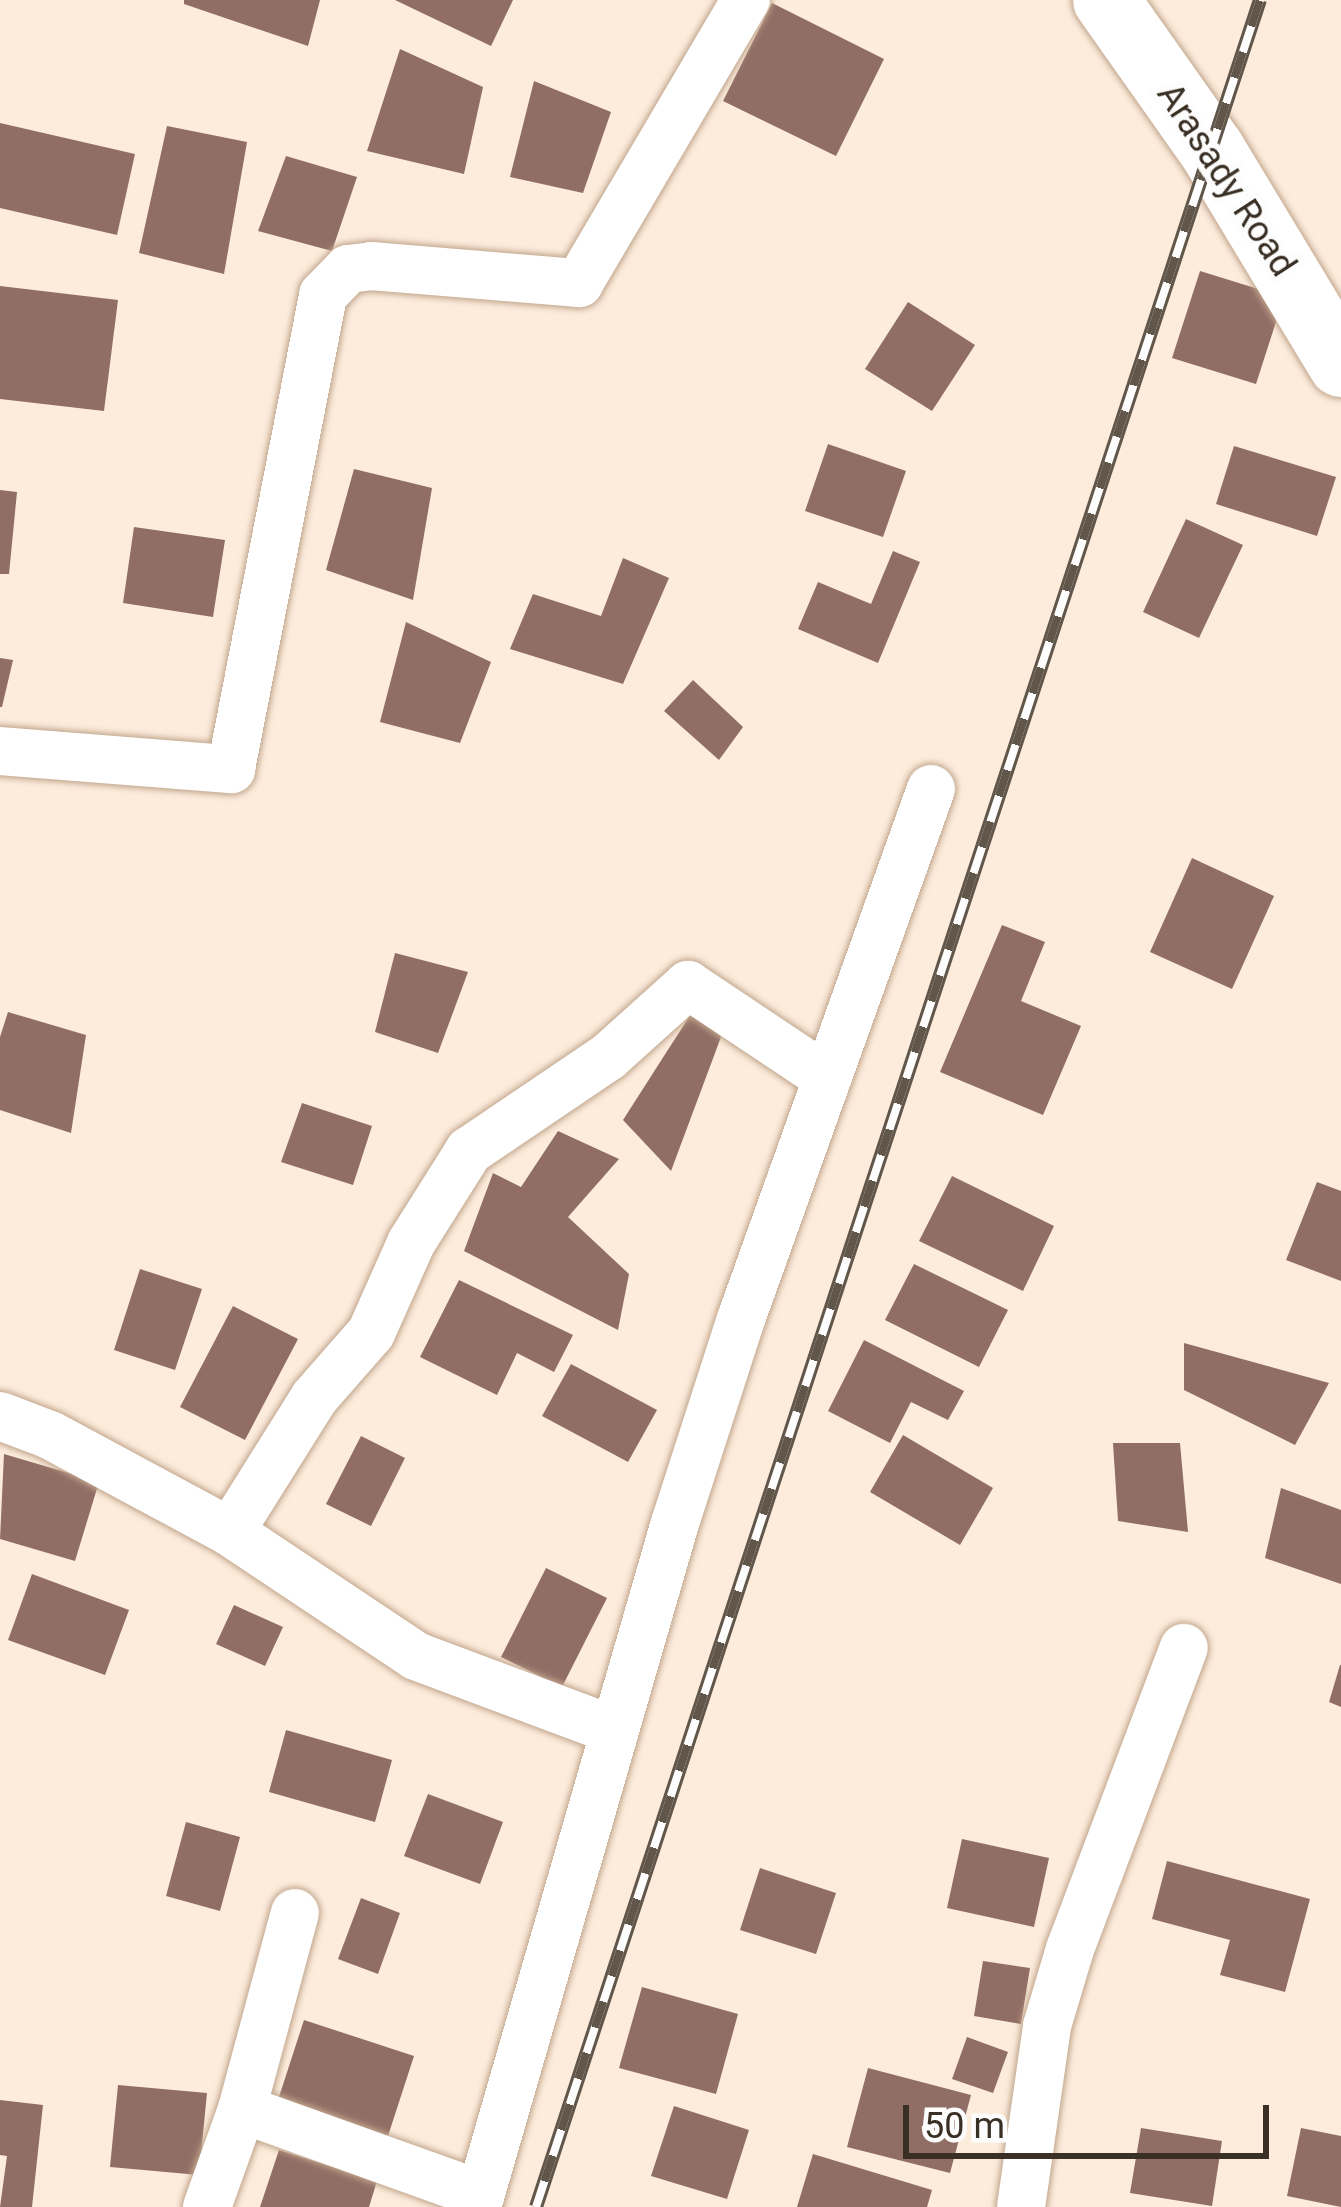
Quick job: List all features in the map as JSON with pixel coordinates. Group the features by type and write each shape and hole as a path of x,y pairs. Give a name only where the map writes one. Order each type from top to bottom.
{"main road":[{"name":"Arasady Road","path":"1106,0 1211,150 1341,364"}],"street":[{"path":"0,751 231,770 323,295 348,269 370,266 579,283 746,0"},
{"path":"242,2109 478,2201 611,1729 740,1318 931,789"},
{"path":"230,1532 314,1398 370,1333 411,1243 469,1151 608,1057 688,985 826,1077"},
{"path":"0,1416 50,1435 230,1532 416,1656 611,1729"},
{"path":"1021,2207 1047,2026 1184,1648"},
{"path":"207,2207 242,2109 295,1913"}],"building":[{"path":"184,0 320,0 308,46 184,4"},
{"path":"395,0 513,0 491,46"},
{"path":"772,3 884,59 836,156 723,101"},
{"path":"400,49 483,87 464,174 367,151"},
{"path":"534,81 611,112 583,193 510,177"},
{"path":"0,123 135,154 117,235 0,208"},
{"path":"167,126 247,142 224,274 139,253"},
{"path":"286,156 357,177 332,251 258,231"},
{"path":"1200,271 1284,297 1256,384 1172,358"},
{"path":"0,286 118,300 104,411 0,399"},
{"path":"908,302 975,345 932,411 865,369"},
{"path":"828,444 906,471 883,537 805,511"},
{"path":"1234,446 1336,477 1317,536 1216,504"},
{"path":"354,469 432,488 413,600 326,570"},
{"path":"0,490 17,492 9,574 0,574"},
{"path":"1186,519 1243,545 1199,638 1143,612"},
{"path":"134,527 225,540 213,617 123,603"},
{"path":"893,551 920,562 878,663 798,629 818,582 871,604"},
{"path":"623,558 669,578 623,684 510,649 533,594 601,616"},
{"path":"406,622 491,662 460,743 380,722"},
{"path":"0,658 13,660 2,707 0,707"},
{"path":"693,680 743,727 719,760 664,711"},
{"path":"1192,858 1274,896 1232,989 1150,952"},
{"path":"1002,925 1045,942 1021,1001 1081,1026 1043,1115 940,1072"},
{"path":"395,953 468,972 438,1053 375,1032"},
{"path":"696,1006 721,1037 671,1171 623,1120"},
{"path":"8,1012 86,1035 71,1133 0,1110 0,1037"},
{"path":"302,1103 372,1126 353,1185 281,1162"},
{"path":"558,1131 619,1159 568,1217 629,1274 618,1330 464,1251 493,1173 521,1187"},
{"path":"952,1176 1054,1226 1023,1291 919,1241"},
{"path":"1317,1182 1341,1191 1341,1281 1286,1260"},
{"path":"914,1264 1008,1310 979,1367 885,1320"},
{"path":"140,1269 202,1289 175,1370 114,1350"},
{"path":"459,1280 573,1335 554,1372 517,1353 497,1395 420,1357"},
{"path":"233,1306 298,1339 245,1440 180,1407"},
{"path":"864,1340 964,1391 948,1420 911,1402 890,1443 828,1411"},
{"path":"1184,1343 1329,1383 1295,1445 1184,1390"},
{"path":"571,1364 657,1410 628,1462 542,1416"},
{"path":"903,1435 993,1488 960,1545 870,1492"},
{"path":"361,1436 405,1458 371,1526 326,1504"},
{"path":"1113,1443 1180,1443 1188,1532 1118,1521"},
{"path":"4,1454 99,1482 75,1561 0,1539"},
{"path":"1281,1488 1341,1510 1341,1584 1265,1558"},
{"path":"546,1568 607,1598 562,1687 501,1657"},
{"path":"32,1574 129,1610 105,1675 8,1640"},
{"path":"234,1605 283,1627 265,1666 216,1644"},
{"path":"1341,1665 1341,1707 1329,1702"},
{"path":"286,1730 392,1760 375,1822 269,1792"},
{"path":"428,1794 503,1822 480,1884 404,1856"},
{"path":"186,1822 240,1837 220,1911 166,1896"},
{"path":"962,1839 1049,1858 1034,1927 947,1908"},
{"path":"1167,1861 1310,1899 1285,1992 1220,1975 1230,1940 1152,1919"},
{"path":"760,1868 836,1893 816,1954 740,1930"},
{"path":"361,1898 400,1913 378,1974 338,1959"},
{"path":"983,1961 1030,1968 1021,2024 974,2016"},
{"path":"642,1987 738,2014 716,2094 619,2068"},
{"path":"304,2020 414,2056 387,2139 277,2103"},
{"path":"967,2037 1008,2052 993,2093 952,2079"},
{"path":"868,2068 971,2095 950,2173 847,2147"},
{"path":"118,2085 207,2093 199,2175 110,2167"},
{"path":"0,2100 43,2105 32,2207 0,2207 7,2156 0,2155"},
{"path":"674,2106 749,2130 727,2199 651,2176"},
{"path":"1141,2128 1222,2141 1212,2206 1130,2193"},
{"path":"1301,2128 1341,2136 1341,2207 1287,2196"},
{"path":"279,2150 377,2181 369,2207 260,2207"},
{"path":"813,2154 932,2190 927,2207 797,2207"}],"railway":[{"path":"536,2207 1260,0"}]}
